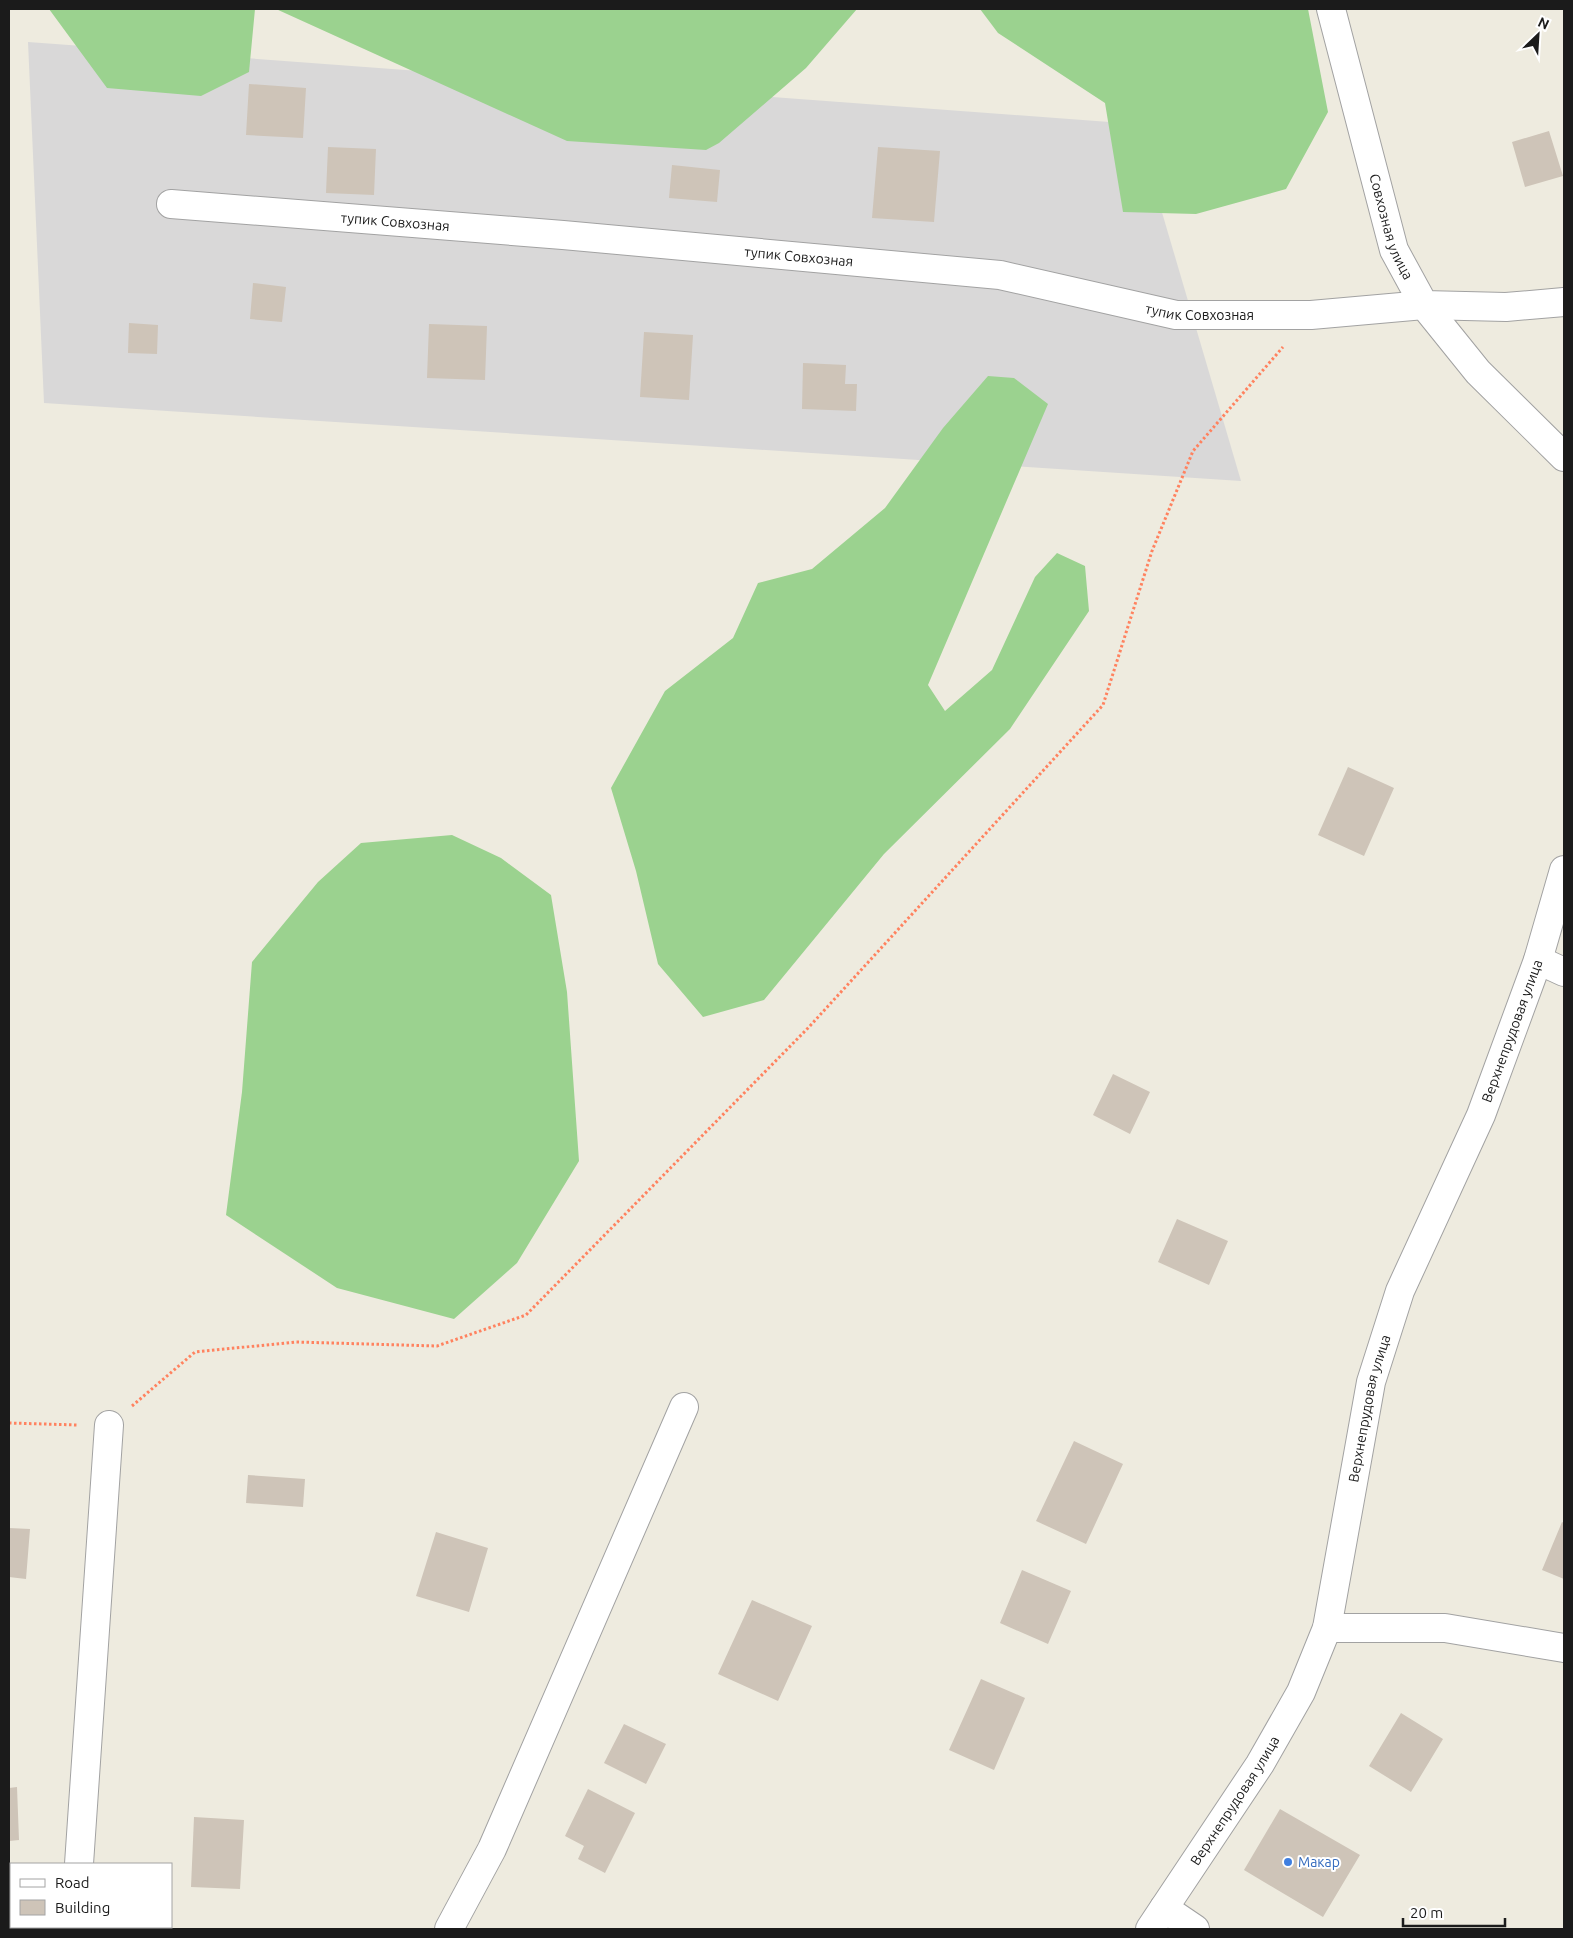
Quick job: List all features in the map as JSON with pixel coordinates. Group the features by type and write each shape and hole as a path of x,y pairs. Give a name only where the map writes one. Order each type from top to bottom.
{"street":[{"name":"Совхозная улица","path":"1331,9 1394,250 1424,305 1478,372 1564,458"},
{"name":"тупик Совхозная","path":"171,204 573,236 1000,276 1176,315 1310,315 1424,305"},
{"path":"1424,305 1506,307 1564,302"},
{"name":"Верхнепрудовая улица","path":"1157,1919 1260,1764 1301,1692 1327,1628 1371,1382 1400,1291 1481,1116 1538,960 1564,870"},
{"path":"1538,960 1564,972"},
{"path":"449,1929 492,1849 684,1407"},
{"path":"79,1863 109,1426"},
{"path":"1327,1628 1445,1628 1564,1648"},
{"path":"1157,1919 1195,1929"}],"path":[{"path":"9,1423 109,1426 195,1352 296,1342 437,1346 526,1315 809,1027 1103,705 1152,551 1193,451 1310,315"}],"shaded area":[{"path":"28,42 1136,124 1241,481 44,403"}],"green space":[{"path":"49,9 255,9 249,72 201,96 107,88"},
{"path":"276,9 857,9 806,68 719,143 706,150 567,141"},
{"path":"980,9 1308,9 1328,112 1286,189 1196,214 1123,212 1105,103 998,33"},
{"path":"988,376 1014,378 1048,404 928,685 945,711 992,670 1035,577 1057,553 1085,566 1089,611 1010,729 884,854 764,1000 703,1017 658,964 636,871 611,788 665,691 733,638 758,583 812,569 885,508 943,428"},
{"path":"452,835 501,858 551,895 567,992 579,1161 517,1263 454,1319 337,1288 226,1215 242,1092 252,962 318,882 361,843"}],"building":[{"path":"249,84 306,88 303,138 246,135"},
{"path":"1549,131 1563,176 1525,187 1512,142"},
{"path":"328,147 376,149 374,195 326,193"},
{"path":"878,147 940,151 934,222 872,218"},
{"path":"672,165 720,170 717,202 669,198"},
{"path":"253,283 286,287 282,322 250,319"},
{"path":"129,323 158,325 157,354 128,353"},
{"path":"429,324 487,326 485,380 427,378"},
{"path":"644,332 693,335 689,400 640,397"},
{"path":"803,363 846,365 845,384 857,384 856,411 802,409"},
{"path":"1348,767 1394,788 1364,856 1318,835"},
{"path":"1113,1074 1150,1092 1130,1134 1093,1115"},
{"path":"1177,1219 1228,1241 1209,1285 1158,1262"},
{"path":"1074,1441 1123,1464 1086,1544 1036,1521"},
{"path":"248,1475 305,1479 303,1507 246,1503"},
{"path":"1562,1522 1564,1523 1564,1579 1542,1570"},
{"path":"9,1528 30,1529 26,1579 9,1577"},
{"path":"436,1532 488,1548 469,1612 416,1596"},
{"path":"1022,1570 1071,1591 1048,1644 1000,1623"},
{"path":"752,1600 812,1626 778,1701 718,1674"},
{"path":"981,1679 1025,1698 994,1770 949,1750"},
{"path":"1401,1713 1443,1739 1411,1792 1369,1766"},
{"path":"624,1724 666,1744 646,1784 604,1763"},
{"path":"17,1787 19,1840 9,1841 9,1788"},
{"path":"588,1789 635,1813 605,1873 578,1859 584,1846 565,1836"},
{"path":"1280,1809 1360,1855 1323,1917 1244,1870"},
{"path":"194,1817 244,1820 240,1889 191,1887"}],"place":[{"name":"Макар","path":"1288,1862"}]}
